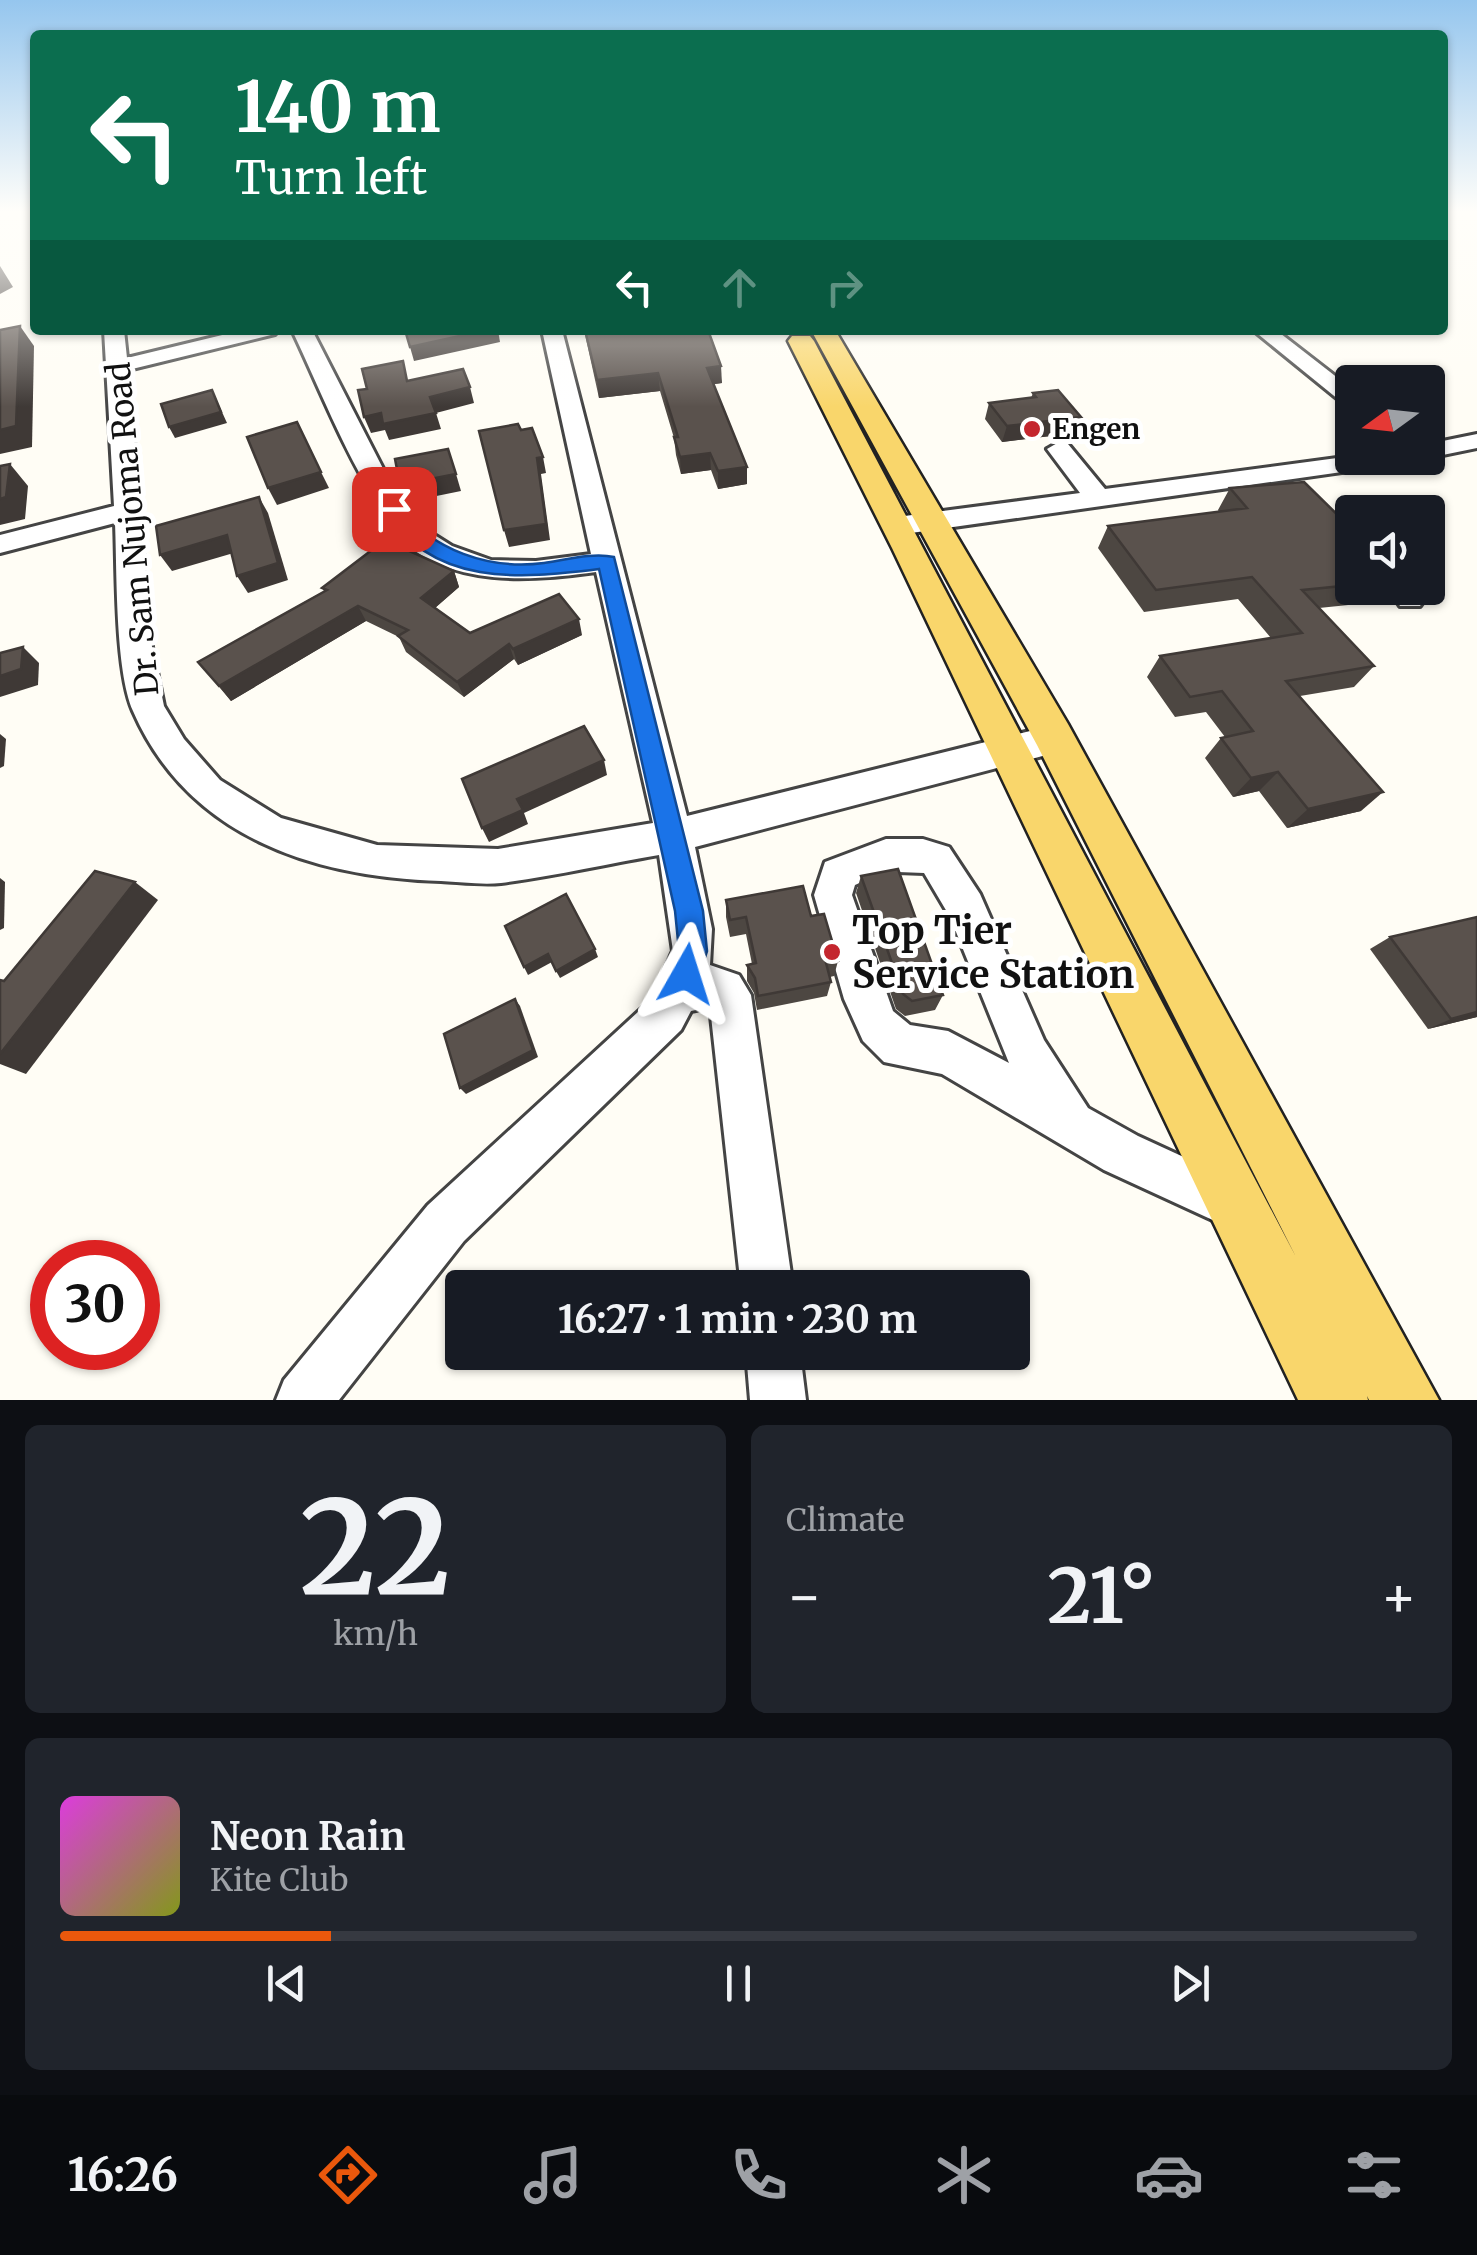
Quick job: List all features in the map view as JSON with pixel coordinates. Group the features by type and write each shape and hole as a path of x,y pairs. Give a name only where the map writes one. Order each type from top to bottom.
{"main road":[{"path":"798,335 1054,739 1405,1400"},
{"path":"825,335 915,524 1009,748 1334,1400"}],"street":[{"name":"Dr. Sam Nujoma Road","path":"115,335 137,647 148,708 172,749 207,790 271,832 377,862 498,866 674,836 1054,739"},
{"path":"119,366 247,335"},
{"path":"304,335 380,488 407,530 442,552 488,570 536,570 607,561"},
{"path":"304,1400 446,1223 666,1015 679,993 693,951 674,836 553,335"},
{"path":"1269,335 1335,386"},
{"path":"1445,448 1477,441"},
{"path":"1059,449 1098,497"},
{"path":"915,524 1335,466"},
{"path":"1279,475 1301,496"},
{"path":"0,544 127,511"},
{"path":"1071,1124 1028,1056 966,906 936,859 910,852 864,860 840,874 833,894 865,1000 878,1026 900,1046 948,1053 1121,1153 1238,1207"},
{"path":"679,993 712,984 730,995 764,1270"},
{"path":"775,1370 778,1400"}],"building":[{"path":"20,326 16,426 0,430 0,330"},
{"path":"406,335 464,335 410,347"},
{"path":"586,335 710,335 721,366 707,368 747,467 718,471 710,453 680,457 674,437 678,437 658,373 597,380"},
{"path":"403,361 407,381 463,369 470,387 430,397 436,413 383,424 381,413 364,417 358,390 367,389 362,369"},
{"path":"212,390 221,412 169,427 161,404"},
{"path":"1058,390 1081,417 1007,426 989,403 1036,397 1033,393"},
{"path":"297,422 321,472 268,488 247,437"},
{"path":"518,424 521,430 532,428 543,457 537,458 546,524 504,530 479,431"},
{"path":"448,449 456,474 400,485 395,459"},
{"path":"10,464 6,497 0,499 0,466"},
{"path":"1304,482 1335,512 1335,587 1302,590 1374,666 1286,681 1383,792 1308,809 1278,772 1251,778 1221,738 1253,731 1222,691 1190,697 1160,656 1302,633 1252,577 1156,590 1108,526 1247,508 1230,488"},
{"path":"259,497 278,563 237,576 227,535 160,555 156,526"},
{"path":"385,540 454,571 421,598 470,633 559,594 579,619 513,649 509,644 457,682 398,636 408,630 358,606 219,686 198,662 327,590 322,588"},
{"path":"23,647 21,669 0,676 0,653"},
{"path":"584,726 604,760 517,799 523,810 482,828 462,779"},
{"path":"898,869 943,995 912,1001 903,994 861,876"},
{"path":"95,871 135,882 0,1054 0,980 4,981"},
{"path":"803,886 811,916 824,914 838,961 826,963 831,982 758,996 755,978 747,965 756,963 746,917 730,920 726,900"},
{"path":"566,894 595,949 556,971 548,954 524,967 505,926"},
{"path":"1477,917 1477,1012 1451,1019 1390,937"},
{"path":"515,999 533,1050 460,1088 444,1034"}],"place":[{"name":"Engen","path":"1032,429"},
{"name":"Top Tier Service Station","path":"832,952"}],"route":[{"path":"394,509 407,530 442,552 488,570 536,570 607,561 689,911 693,951 686,974"}]}
